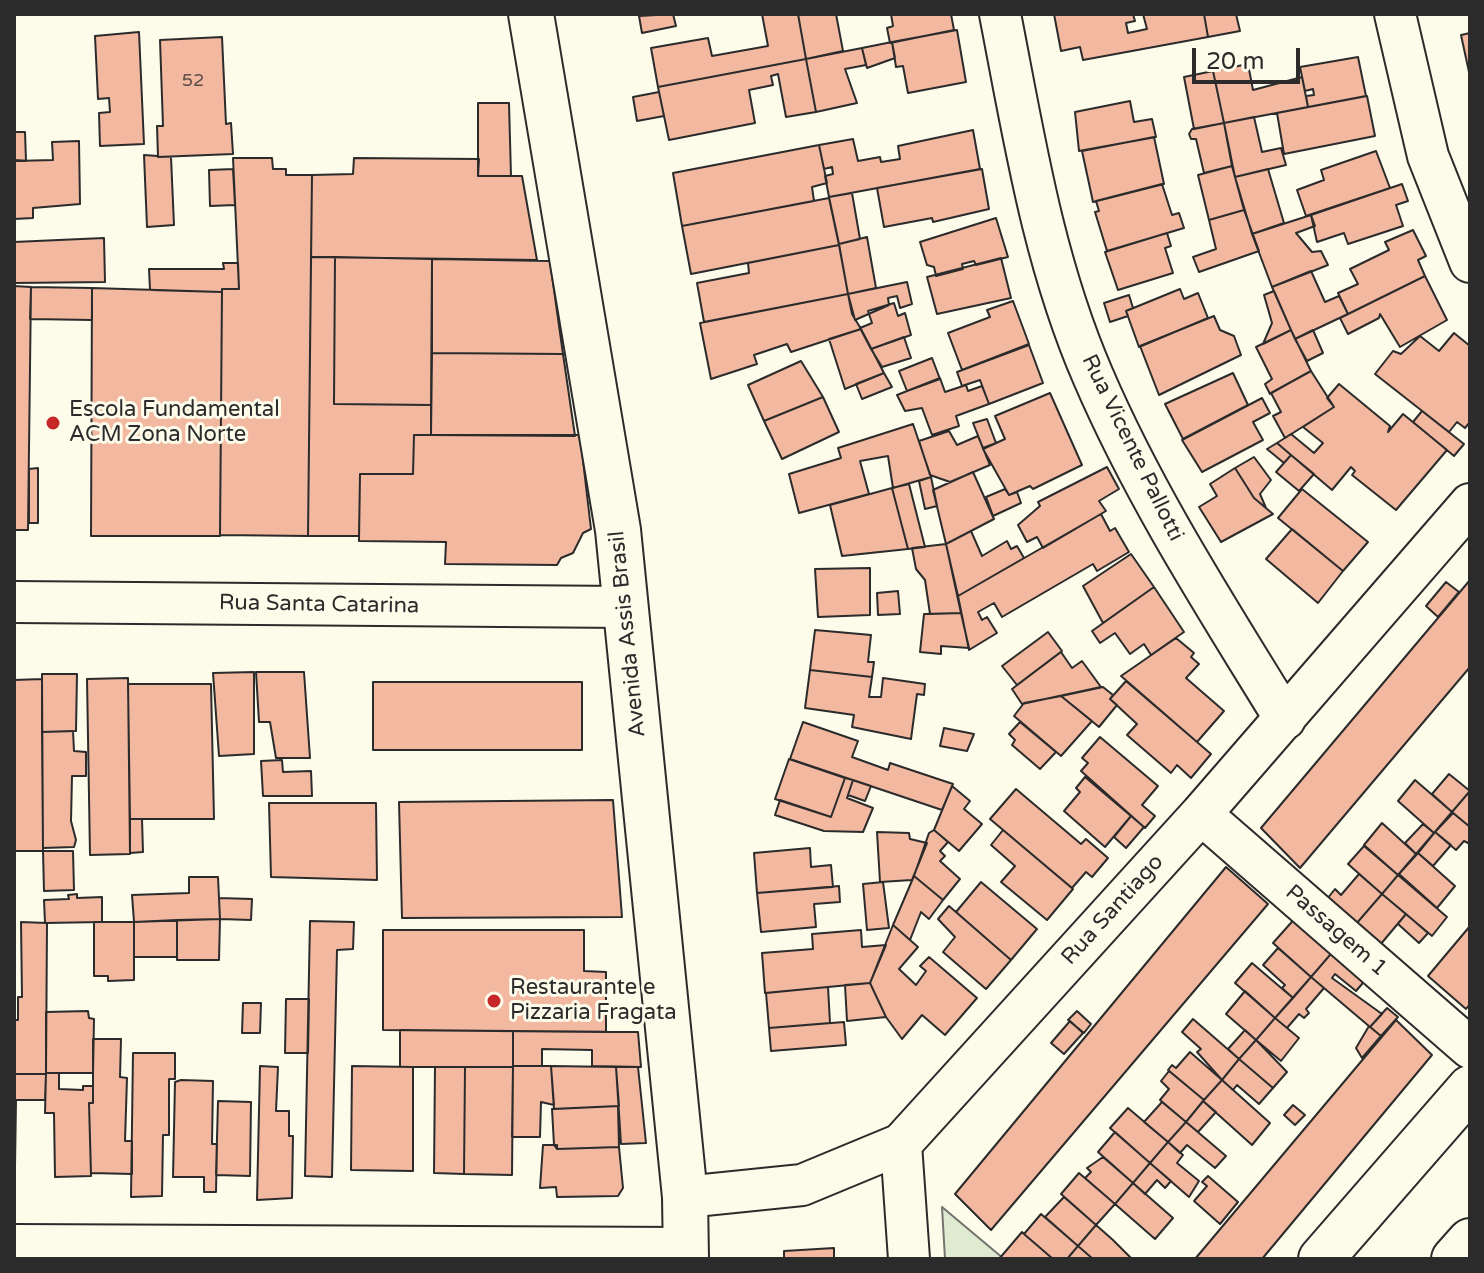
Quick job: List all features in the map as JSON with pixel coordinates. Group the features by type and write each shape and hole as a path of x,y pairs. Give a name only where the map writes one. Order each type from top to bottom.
{"main road":[{"name":"Avenida Assis Brasil","path":"531,14 618,530 685,1197 686,1253"},
{"path":"1321,1259 1470,1088"},
{"path":"1454,1259 1470,1241"}],"street":[{"name":"Rua Vicente Pallotti","path":"1000,14 1042,227 1093,376 1170,530 1285,719"},
{"path":"1395,14 1428,156 1470,262"},
{"name":"Rua Santiago","path":"685,1197 802,1185 901,1144 1201,814 1470,504"},
{"name":"Rua Santa Catarina","path":"14,602 625,607"},
{"name":"Passagem 1","path":"1201,814 1470,1048"},
{"path":"901,1144 909,1259"},
{"path":"14,1245 686,1253"}],"green space":[{"path":"942,1207 1004,1259 945,1259"}],"building":[{"path":"673,14 676,26 642,33 639,16"},
{"path":"762,14 798,14 806,59 658,87 651,48 708,38 712,56 768,46"},
{"path":"798,14 836,14 843,51 806,59"},
{"path":"891,14 951,14 954,30 890,43 887,28 893,26"},
{"path":"1054,14 1133,14 1135,21 1126,23 1128,33 1147,29 1143,14 1204,14 1208,37 1083,60 1080,47 1061,51"},
{"path":"1204,14 1236,14 1240,31 1208,37"},
{"path":"957,30 966,82 908,93 903,66 896,67 892,42"},
{"path":"139,32 144,144 100,146 99,113 110,112 109,98 98,99 95,36"},
{"path":"1470,33 1470,72 1469,72 1461,35"},
{"path":"222,37 226,124 231,123 233,154 158,157 157,126 163,126 160,40"},
{"path":"892,42 895,58 867,68 862,48"},
{"path":"862,48 866,65 845,69 857,103 816,112 806,59"},
{"path":"1358,57 1366,96 1308,107 1306,96 1314,95 1313,89 1305,91 1300,67"},
{"path":"806,59 816,112 786,117 778,74 771,76 773,85 749,90 755,123 669,140 658,87"},
{"path":"1248,64 1253,90 1302,77 1308,107 1224,123 1213,71"},
{"path":"1213,71 1224,123 1194,129 1184,77"},
{"path":"659,92 664,116 637,121 633,97"},
{"path":"1367,96 1375,136 1284,154 1277,113"},
{"path":"1130,101 1134,122 1152,119 1156,137 1079,151 1075,112"},
{"path":"478,103 509,103 511,176 478,176"},
{"path":"1254,117 1262,152 1281,148 1286,165 1235,177 1224,123"},
{"path":"1224,123 1232,166 1204,173 1196,139 1191,139 1189,134 1192,129"},
{"path":"973,130 980,169 829,197 825,176 833,174 832,167 824,169 819,145 853,139 858,161 880,157 881,162 900,159 898,146"},
{"path":"14,132 25,132 26,161 14,160"},
{"path":"1154,137 1164,184 1093,202 1082,151"},
{"path":"79,141 80,204 33,208 33,218 14,219 15,161 53,160 52,142"},
{"path":"819,145 827,183 812,187 814,201 682,226 673,173"},
{"path":"1376,151 1390,188 1306,216 1297,190 1324,180 1321,170"},
{"path":"144,155 171,157 174,225 147,227"},
{"path":"233,158 272,158 273,169 286,169 286,175 312,175 308,536 220,535 222,289 239,289"},
{"path":"354,158 479,159 478,176 522,176 537,260 311,257 312,175 353,174"},
{"path":"1232,166 1244,210 1209,220 1198,175"},
{"path":"233,169 235,205 210,206 209,170"},
{"path":"982,169 989,209 933,222 932,218 884,227 877,188"},
{"path":"1268,169 1284,223 1252,234 1235,177"},
{"path":"1162,184 1172,215 1179,213 1184,228 1107,251 1095,212 1099,211 1096,201"},
{"path":"1402,184 1408,201 1396,205 1403,226 1348,244 1344,233 1317,242 1311,215"},
{"path":"852,193 860,239 839,244 829,197"},
{"path":"829,198 839,245 691,274 682,226"},
{"path":"1244,210 1259,251 1199,272 1193,257 1216,249 1209,220"},
{"path":"1311,215 1315,226 1296,233 1312,252 1321,251 1328,265 1272,287 1252,234"},
{"path":"996,218 1008,257 976,265 974,261 962,264 963,269 936,276 934,267 927,265 920,242"},
{"path":"1413,230 1426,256 1418,260 1425,276 1348,314 1338,293 1358,284 1350,269 1389,250 1385,242"},
{"path":"1167,233 1171,246 1165,248 1173,273 1118,290 1105,252"},
{"path":"867,237 876,288 848,294 839,244"},
{"path":"104,238 105,282 14,283 14,242"},
{"path":"839,245 848,294 704,322 697,283 749,273 748,263"},
{"path":"311,257 335,257 334,404 431,405 431,435 414,435 413,474 360,474 359,536 308,536"},
{"path":"335,257 432,259 431,405 334,404"},
{"path":"1001,258 1011,298 937,314 927,277"},
{"path":"432,259 550,261 563,354 432,353"},
{"path":"223,263 238,263 239,289 222,289 222,292 150,290 149,269 224,269"},
{"path":"1311,271 1325,302 1339,296 1348,314 1295,339 1272,287"},
{"path":"1425,276 1447,320 1400,347 1380,314 1379,318 1348,334 1340,318"},
{"path":"907,282 912,304 900,308 897,296 888,298 889,305 855,320 848,294"},
{"path":"14,286 31,287 28,530 14,530"},
{"path":"31,287 92,288 92,320 30,319"},
{"path":"92,288 222,292 220,536 91,536"},
{"path":"1180,289 1184,299 1198,293 1208,318 1139,347 1126,311"},
{"path":"1274,291 1291,330 1263,344 1272,323 1264,295"},
{"path":"848,294 852,314 861,329 791,352 787,344 754,355 757,364 711,379 700,323"},
{"path":"1129,295 1133,308 1126,311 1128,316 1110,322 1104,303"},
{"path":"1013,301 1029,344 962,370 948,333 990,317 987,310"},
{"path":"894,303 898,316 905,313 911,335 871,349 860,328 872,323 868,311"},
{"path":"1214,316 1220,330 1234,336 1241,355 1159,395 1140,346"},
{"path":"861,329 884,373 845,389 829,339"},
{"path":"1291,330 1311,371 1270,394 1265,384 1272,379 1256,347"},
{"path":"1313,330 1323,353 1307,361 1295,339"},
{"path":"1454,333 1470,346 1470,422 1465,428 1457,422 1449,432 1375,374 1393,351 1401,354 1420,336 1439,351"},
{"path":"904,337 911,358 882,367 871,349"},
{"path":"1029,345 1043,383 989,404 980,380 962,386 957,372"},
{"path":"432,353 563,354 575,436 431,435"},
{"path":"932,358 940,379 907,391 899,371"},
{"path":"801,361 823,397 764,421 748,385"},
{"path":"1311,371 1334,407 1285,438 1273,416 1281,412 1271,393"},
{"path":"884,373 892,387 862,399 856,384"},
{"path":"1233,373 1248,405 1183,439 1165,404"},
{"path":"940,378 945,392 966,385 968,391 982,386 989,404 956,416 959,426 932,435 922,408 905,411 897,395"},
{"path":"1339,384 1390,426 1388,432 1403,414 1447,450 1396,510 1352,475 1355,471 1351,467 1332,490 1277,443 1291,434 1314,453 1323,443 1303,427 1334,407 1327,398"},
{"path":"1050,393 1082,465 1033,489 1030,486 1009,495 983,449 1005,439 995,416"},
{"path":"823,397 839,432 782,459 764,421"},
{"path":"1262,398 1270,413 1253,422 1263,440 1202,472 1182,440"},
{"path":"1422,411 1464,444 1454,456 1413,422"},
{"path":"987,419 996,443 983,448 973,423"},
{"path":"913,424 931,477 893,488 888,456 860,461 869,494 799,513 789,474 841,458 838,448"},
{"path":"949,431 957,445 978,436 990,465 950,482 930,475 919,441"},
{"path":"414,435 580,435 591,529 583,533 573,553 561,558 557,565 445,564 446,542 359,541 360,474 413,474"},
{"path":"1277,443 1291,455 1284,463 1267,449"},
{"path":"1291,455 1314,474 1299,491 1276,472"},
{"path":"1254,457 1271,480 1260,494 1266,508 1254,498 1235,468"},
{"path":"1107,467 1119,489 1099,501 1106,511 1043,548 1037,537 1027,542 1018,525 1040,506 1038,502"},
{"path":"38,468 38,523 29,523 29,469"},
{"path":"1235,468 1254,498 1273,514 1221,542 1199,507 1217,496 1210,484"},
{"path":"973,472 994,519 946,544 933,490"},
{"path":"931,477 937,506 925,509 919,481"},
{"path":"909,484 925,547 908,549 892,488"},
{"path":"892,488 908,549 842,556 830,505"},
{"path":"1005,489 1009,495 1017,492 1021,503 993,516 986,497"},
{"path":"1302,489 1368,542 1343,571 1278,518"},
{"path":"1101,514 1110,531 1115,528 1129,552 1097,571 1093,564 1002,617 994,603 978,612 982,620 987,617 997,633 969,650 958,596"},
{"path":"1292,529 1343,571 1318,603 1266,559"},
{"path":"971,531 982,556 1007,541 1011,549 1017,546 1024,558 958,596 946,544"},
{"path":"946,544 961,613 930,614 925,580 916,569 912,548"},
{"path":"1131,554 1154,587 1103,623 1083,586"},
{"path":"870,568 870,615 818,617 815,569"},
{"path":"1470,580 1470,667 1300,868 1261,828"},
{"path":"1446,582 1459,592 1438,617 1426,606"},
{"path":"1154,587 1184,632 1151,655 1144,644 1130,654 1115,633 1100,643 1092,631"},
{"path":"898,591 900,614 878,615 877,593"},
{"path":"961,613 969,648 941,646 941,654 920,652 924,614"},
{"path":"815,630 871,635 868,662 874,662 872,677 810,670"},
{"path":"1048,632 1062,651 1017,685 1002,666"},
{"path":"1176,638 1194,653 1191,657 1199,664 1186,678 1224,711 1197,742 1121,676"},
{"path":"1061,652 1072,668 1082,661 1101,687 1022,704 1012,689"},
{"path":"810,670 872,677 869,697 881,697 883,678 925,684 924,695 917,694 911,739 852,727 854,715 805,708"},
{"path":"254,672 254,754 219,756 213,673"},
{"path":"256,672 304,672 310,758 276,758 270,722 259,722"},
{"path":"42,674 77,674 76,731 42,732"},
{"path":"128,678 130,854 90,855 87,679"},
{"path":"42,679 43,851 14,851 14,680"},
{"path":"1126,681 1211,754 1191,778 1177,765 1171,773 1127,735 1137,724 1110,699"},
{"path":"373,682 582,682 582,750 373,750"},
{"path":"128,684 211,684 214,819 130,819"},
{"path":"1103,687 1113,695 1110,699 1117,705 1099,727 1061,696"},
{"path":"1061,696 1092,721 1061,756 1014,716 1024,703"},
{"path":"803,722 858,741 852,757 888,770 890,763 953,784 942,810 790,759"},
{"path":"1020,722 1056,752 1040,769 1012,745 1015,740 1009,734"},
{"path":"944,728 974,734 967,751 940,746"},
{"path":"73,731 74,751 86,752 86,776 72,776 71,821 76,840 74,847 43,848 42,732"},
{"path":"1100,737 1158,786 1142,805 1155,816 1145,828 1081,771 1088,763 1082,758"},
{"path":"789,759 845,778 831,817 775,799"},
{"path":"282,760 283,772 311,771 312,796 263,796 261,761"},
{"path":"1449,774 1470,791 1452,812 1432,794"},
{"path":"1085,777 1131,816 1105,847 1064,811 1080,792 1076,788"},
{"path":"845,778 853,780 847,798 873,808 863,832 824,831 775,815 780,800 831,817"},
{"path":"853,780 871,786 865,801 848,795"},
{"path":"1415,780 1452,812 1434,833 1398,801"},
{"path":"952,786 970,801 964,809 982,824 959,851 934,830"},
{"path":"1016,789 1081,844 1086,839 1108,858 1092,877 1086,872 1072,888 990,819"},
{"path":"1470,791 1470,827 1452,812"},
{"path":"613,800 622,917 402,918 399,802"},
{"path":"269,803 376,803 377,880 271,877"},
{"path":"1453,813 1470,827 1470,844 1464,841 1456,850 1435,832"},
{"path":"1131,816 1144,827 1126,848 1114,837"},
{"path":"130,819 142,819 143,852 130,853"},
{"path":"1382,823 1416,854 1398,875 1364,845"},
{"path":"1423,824 1434,833 1416,854 1405,843"},
{"path":"934,830 948,842 940,851 945,856 940,861 960,879 943,900 914,876 929,833"},
{"path":"1003,830 1073,889 1047,920 1001,882 1015,866 991,845"},
{"path":"877,832 909,833 910,839 927,843 912,880 880,882"},
{"path":"1435,832 1451,845 1433,866 1418,853"},
{"path":"1364,846 1398,875 1382,894 1348,864"},
{"path":"810,848 811,867 831,865 833,887 757,893 754,853"},
{"path":"43,851 73,851 74,890 44,891"},
{"path":"1418,853 1455,886 1437,908 1399,874"},
{"path":"1226,867 1268,904 991,1230 955,1194"},
{"path":"1359,874 1382,894 1356,924 1327,899 1335,889 1341,895"},
{"path":"1398,875 1447,917 1432,936 1382,894"},
{"path":"914,876 943,900 929,919 921,912 910,940 893,925"},
{"path":"189,877 218,877 220,919 134,922 132,895 189,893"},
{"path":"883,882 889,928 867,930 863,884"},
{"path":"981,882 1037,929 1011,960 956,912"},
{"path":"839,886 840,902 814,904 816,927 761,932 757,893"},
{"path":"77,894 77,898 102,897 102,922 45,923 44,900 69,899 68,895"},
{"path":"1382,894 1406,914 1380,945 1356,924"},
{"path":"219,898 252,899 251,920 220,919"},
{"path":"949,906 1011,960 986,989 943,952 955,937 938,919"},
{"path":"1406,914 1428,933 1419,943 1398,924"},
{"path":"1298,915 1336,948 1311,977 1273,943"},
{"path":"220,919 219,960 177,960 177,920"},
{"path":"177,920 177,957 134,957 134,922"},
{"path":"310,921 354,922 353,949 337,950 332,1177 305,1176"},
{"path":"21,922 47,923 46,1074 14,1074 14,1020 18,1020 18,997 22,997"},
{"path":"94,922 134,922 134,980 108,981 108,976 94,976"},
{"path":"893,925 918,947 899,969 916,985 926,971 920,966 929,957 977,998 945,1035 922,1015 902,1039 886,1017 870,983"},
{"path":"1470,926 1470,1004 1466,1009 1428,976"},
{"name":"Restaurante e Pizzaria Fragata","path":"383,930 584,930 584,971 606,972 606,1032 383,1030"},
{"path":"861,930 862,947 886,945 870,983 765,993 762,953 813,949 812,934"},
{"path":"1278,948 1311,977 1293,998 1282,988 1285,985 1263,965"},
{"path":"1336,948 1368,977 1356,991 1335,974 1332,978 1382,1014 1370,1027 1311,977"},
{"path":"1252,963 1293,998 1275,1018 1235,983"},
{"path":"1311,977 1324,988 1306,1009 1309,1013 1304,1018 1299,1014 1287,1028 1275,1018"},
{"path":"870,983 886,1017 847,1021 845,985"},
{"path":"828,987 830,1023 769,1028 766,993"},
{"path":"1245,991 1275,1018 1256,1040 1226,1014"},
{"path":"286,999 309,999 308,1053 285,1053"},
{"path":"243,1003 261,1003 260,1033 242,1033"},
{"path":"1387,1008 1398,1017 1381,1036 1370,1027"},
{"path":"88,1011 89,1018 94,1019 93,1073 46,1073 46,1012"},
{"path":"1077,1011 1091,1024 1084,1033 1068,1020"},
{"path":"1275,1018 1299,1038 1281,1061 1256,1040"},
{"path":"1193,1019 1239,1059 1222,1080 1197,1052 1201,1049 1182,1032"},
{"path":"1396,1020 1432,1055 1262,1259 1195,1259"},
{"path":"1070,1021 1083,1033 1064,1054 1051,1043"},
{"path":"844,1022 846,1045 771,1051 769,1028"},
{"path":"1369,1026 1381,1036 1362,1058 1356,1048"},
{"path":"400,1030 513,1031 513,1067 400,1067"},
{"path":"1245,1030 1256,1040 1239,1059 1228,1049"},
{"path":"513,1031 638,1032 641,1067 592,1066 592,1050 542,1049 542,1066 513,1066"},
{"path":"93,1039 121,1039 120,1077 127,1078 125,1141 132,1141 132,1174 91,1173 89,1103 93,1103"},
{"path":"1256,1040 1287,1072 1273,1088 1239,1059"},
{"path":"1190,1052 1222,1080 1204,1100 1168,1070 1172,1065 1176,1068"},
{"path":"133,1053 175,1053 175,1079 169,1079 169,1135 163,1135 162,1196 131,1197"},
{"path":"1239,1059 1273,1088 1259,1104 1237,1085 1233,1090 1222,1080"},
{"path":"260,1066 278,1067 276,1111 289,1111 289,1136 293,1136 292,1198 257,1200"},
{"path":"352,1066 413,1067 413,1171 351,1170"},
{"path":"513,1066 551,1066 554,1105 541,1102 540,1137 512,1137"},
{"path":"551,1066 616,1067 619,1106 554,1109"},
{"path":"435,1067 465,1067 464,1174 434,1173"},
{"path":"465,1067 513,1067 512,1175 464,1174"},
{"path":"616,1067 638,1067 646,1143 621,1144"},
{"path":"1169,1071 1204,1100 1186,1122 1160,1100 1169,1089 1161,1081"},
{"path":"46,1073 59,1073 59,1089 83,1090 83,1086 93,1086 93,1103 89,1103 91,1176 55,1177 54,1113 45,1113"},
{"path":"14,1074 46,1074 45,1100 16,1100 15,1167"},
{"path":"1222,1080 1270,1123 1252,1145 1203,1101"},
{"path":"213,1081 212,1144 217,1144 216,1192 204,1192 204,1177 173,1177 175,1082"},
{"path":"218,1101 251,1102 250,1176 216,1175"},
{"path":"1203,1101 1216,1112 1198,1132 1186,1122"},
{"path":"1162,1102 1186,1122 1168,1142 1144,1122"},
{"path":"1293,1105 1305,1115 1295,1125 1284,1115"},
{"path":"618,1106 619,1147 557,1149 554,1145 552,1109"},
{"path":"1128,1108 1168,1142 1150,1163 1110,1128"},
{"path":"1186,1122 1226,1156 1215,1168 1187,1145 1180,1153 1168,1142"},
{"path":"1115,1132 1150,1163 1133,1183 1098,1152"},
{"path":"1168,1142 1183,1155 1177,1163 1199,1181 1189,1197 1150,1163"},
{"path":"543,1145 557,1145 557,1149 619,1147 623,1188 618,1196 557,1197 556,1187 540,1188"},
{"path":"1103,1157 1133,1183 1115,1204 1085,1178 1091,1172 1087,1168"},
{"path":"1150,1163 1171,1181 1165,1188 1157,1180 1145,1194 1133,1183"},
{"path":"1079,1173 1115,1204 1096,1225 1061,1194"},
{"path":"1208,1176 1238,1202 1220,1224 1194,1201 1207,1186 1202,1182"},
{"path":"1133,1183 1173,1218 1155,1239 1115,1204"},
{"path":"1064,1197 1096,1225 1078,1246 1045,1217"},
{"path":"1041,1214 1078,1246 1067,1259 1053,1259 1024,1234"},
{"path":"1096,1225 1132,1259 1093,1259 1078,1246"},
{"path":"1022,1232 1024,1234 1053,1259 999,1259"},
{"path":"1078,1246 1093,1259 1067,1259"},
{"path":"834,1248 834,1259 784,1259 784,1251"}],"place":[{"name":"Escola Fundamental ACM Zona Norte","path":"53,423"},
{"name":"Restaurante e Pizzaria Fragata","path":"494,1001"}]}
